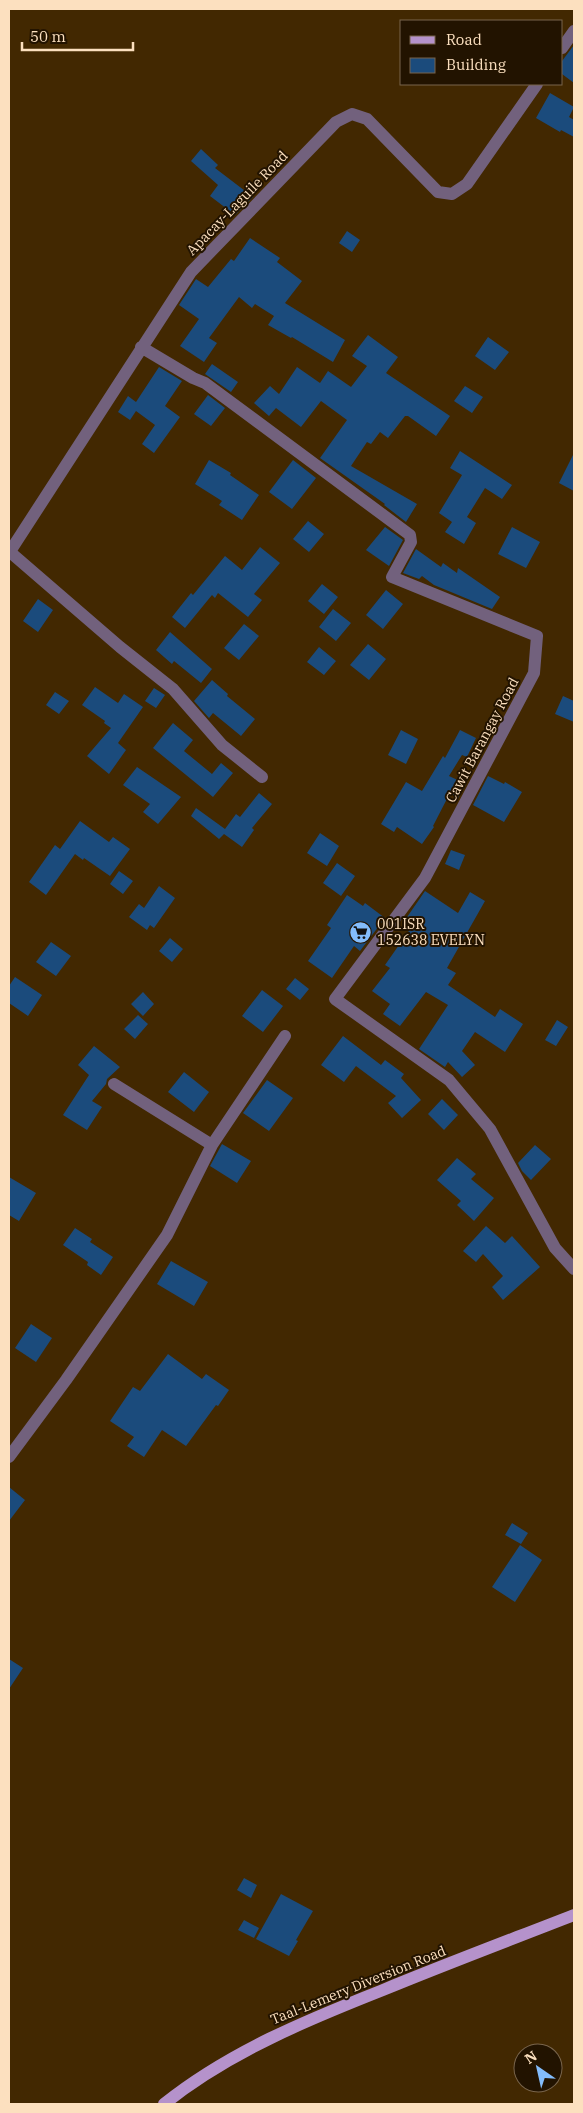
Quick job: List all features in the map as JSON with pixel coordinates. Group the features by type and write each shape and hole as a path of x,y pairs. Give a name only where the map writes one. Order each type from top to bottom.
{"main road":[{"name":"Taal-Lemery Diversion Road","path":"164,2104 229,2060 275,2035 336,2008 574,1915"}],"street":[{"path":"563,47 574,31"},
{"name":"Apacay-Laguile Road","path":"9,552 191,272 336,122 352,114 367,119 438,192 452,194 467,184 536,85"},
{"name":"Cawit Barangay Road","path":"141,347 193,378 205,383 410,535 411,542 392,577 536,636 534,673 424,878 335,999 449,1080 490,1129 555,1248 574,1269"},
{"path":"9,552 120,647 173,689 222,745 262,777"},
{"path":"9,1457 66,1380 167,1235 212,1145 285,1036"},
{"path":"114,1084 212,1145"}],"building":[{"path":"574,45 574,83 563,75 563,60"},
{"path":"550,93 574,107 569,117 574,120 574,137 561,130 560,132 536,118"},
{"path":"201,149 218,165 215,168 253,197 235,215 210,196 218,185 191,161"},
{"path":"347,231 360,240 352,252 339,243"},
{"path":"250,238 280,258 277,262 302,281 285,303 345,340 333,362 268,325 274,316 255,304 252,308 239,297 209,338 217,343 204,362 180,346 199,319 179,305 196,279 208,287 231,259 234,261"},
{"path":"368,335 398,357 386,373 450,416 436,436 408,416 405,416 388,438 380,432 371,444 367,442 351,466 417,504 406,522 385,504 320,458 347,420 321,401 301,427 276,408 269,416 254,403 270,386 279,394 297,367 320,383 328,371 351,387 367,366 352,356"},
{"path":"488,337 509,352 495,370 475,356"},
{"path":"212,364 238,382 231,392 205,374"},
{"path":"159,367 182,381 165,406 180,417 154,453 142,444 155,425 136,411 130,420 118,412 128,396 136,402"},
{"path":"465,386 483,397 472,413 454,401"},
{"path":"208,395 225,408 211,426 194,414"},
{"path":"460,451 512,485 502,499 485,488 467,517 476,523 464,544 445,532 452,522 439,513 462,475 450,468"},
{"path":"574,453 574,491 559,483"},
{"path":"209,460 231,473 230,475 259,495 242,520 219,505 222,501 195,484"},
{"path":"293,460 316,478 292,509 269,492"},
{"path":"308,521 324,534 309,552 293,539"},
{"path":"385,527 403,540 389,566 366,550"},
{"path":"512,527 540,542 526,568 498,554"},
{"path":"260,547 280,563 254,594 262,600 248,617 218,593 215,598 212,595 185,628 172,617 225,556 242,570"},
{"path":"416,549 441,567 443,563 457,573 458,568 500,597 492,609 434,585 422,576 419,579 403,573"},
{"path":"322,584 338,597 324,614 308,601"},
{"path":"386,590 403,604 383,629 366,615"},
{"path":"38,599 53,610 38,632 23,621"},
{"path":"333,609 351,623 336,641 319,627"},
{"path":"244,624 259,636 239,660 224,648"},
{"path":"170,632 212,669 201,683 174,661 172,664 156,650"},
{"path":"368,644 386,659 369,680 350,665"},
{"path":"319,647 336,661 324,675 307,662"},
{"path":"212,680 228,694 227,696 255,719 241,736 213,713 209,718 194,701"},
{"path":"95,687 118,703 124,694 143,707 118,743 126,750 109,774 87,756 111,728 104,723 105,721 82,705"},
{"path":"154,688 165,695 156,708 145,701"},
{"path":"55,692 69,701 59,714 46,705"},
{"path":"563,696 574,701 574,722 555,714"},
{"path":"173,723 193,740 184,751 212,774 221,763 233,773 213,797 153,748"},
{"path":"401,730 418,739 406,764 388,755"},
{"path":"460,730 476,738 467,757 462,755 449,776 466,784 458,798 450,793 434,827 422,844 397,827 394,832 381,824 406,782 422,791 443,756 445,758"},
{"path":"137,767 181,797 158,824 143,812 150,804 123,785"},
{"path":"488,776 504,784 505,782 522,792 504,822 473,805"},
{"path":"259,793 272,804 252,828 254,830 242,847 224,834 219,839 191,816 196,808 225,829 236,814 240,817"},
{"path":"80,821 109,842 113,837 130,849 110,876 75,854 46,895 29,882 55,845 60,849"},
{"path":"320,833 339,846 327,866 307,853"},
{"path":"451,850 465,855 459,870 445,864"},
{"path":"337,863 355,876 341,896 323,883"},
{"path":"119,871 133,881 123,894 110,884"},
{"path":"159,886 175,898 154,928 150,925 147,930 129,917 139,904 144,908"},
{"path":"425,891 458,913 470,892 485,901 447,968 456,973 448,985 495,1017 500,1009 523,1024 505,1052 475,1032 462,1051 475,1065 462,1077 448,1062 445,1067 419,1049 448,1005 426,992 400,1026 383,1014 390,1004 372,991 390,968 385,965 413,925 405,920"},
{"path":"347,895 363,906 365,903 385,918 360,951 354,946 332,978 308,961 331,928 327,925"},
{"path":"170,938 183,949 172,962 159,951"},
{"path":"51,942 71,956 56,976 36,962"},
{"path":"15,977 42,995 28,1016 9,1003 9,986"},
{"path":"295,978 309,989 300,1000 286,989"},
{"path":"262,990 283,1006 263,1032 242,1016"},
{"path":"143,992 154,1004 143,1016 131,1004"},
{"path":"138,1015 148,1024 135,1039 124,1029"},
{"path":"557,1020 568,1027 556,1046 545,1040"},
{"path":"343,1036 381,1065 385,1060 404,1074 401,1078 421,1100 402,1118 388,1103 396,1096 356,1066 344,1082 321,1065"},
{"path":"94,1046 120,1067 107,1079 106,1084 92,1101 102,1107 87,1130 63,1115 89,1075 78,1065"},
{"path":"184,1072 209,1092 194,1112 168,1092"},
{"path":"267,1080 293,1098 269,1131 243,1113"},
{"path":"442,1099 458,1115 444,1130 428,1114"},
{"path":"222,1144 251,1161 237,1183 210,1166"},
{"path":"535,1145 551,1159 531,1180 522,1171 518,1163"},
{"path":"457,1158 476,1174 471,1179 494,1198 474,1221 457,1205 461,1201 437,1180"},
{"path":"9,1177 36,1193 19,1221 9,1215"},
{"path":"486,1226 505,1243 512,1236 540,1267 503,1300 492,1287 503,1276 483,1254 476,1262 463,1251"},
{"path":"75,1228 92,1239 90,1242 113,1257 101,1275 87,1265 88,1262 63,1245"},
{"path":"171,1261 208,1282 194,1306 157,1284"},
{"path":"31,1324 52,1338 36,1362 15,1348"},
{"path":"168,1354 202,1379 206,1374 229,1390 186,1446 162,1430 144,1457 127,1446 134,1437 110,1421 133,1387 140,1391"},
{"path":"9,1487 25,1500 9,1521"},
{"path":"512,1523 528,1533 521,1544 505,1535"},
{"path":"520,1545 542,1560 515,1602 492,1587"},
{"path":"9,1659 23,1668 9,1689"},
{"path":"244,1878 257,1885 251,1898 237,1890"},
{"path":"281,1894 313,1911 289,1956 256,1939"},
{"path":"244,1920 259,1928 254,1938 238,1930"}],"place":[{"name":"001ISR 152638 EVELYN","path":"361,932"}]}
